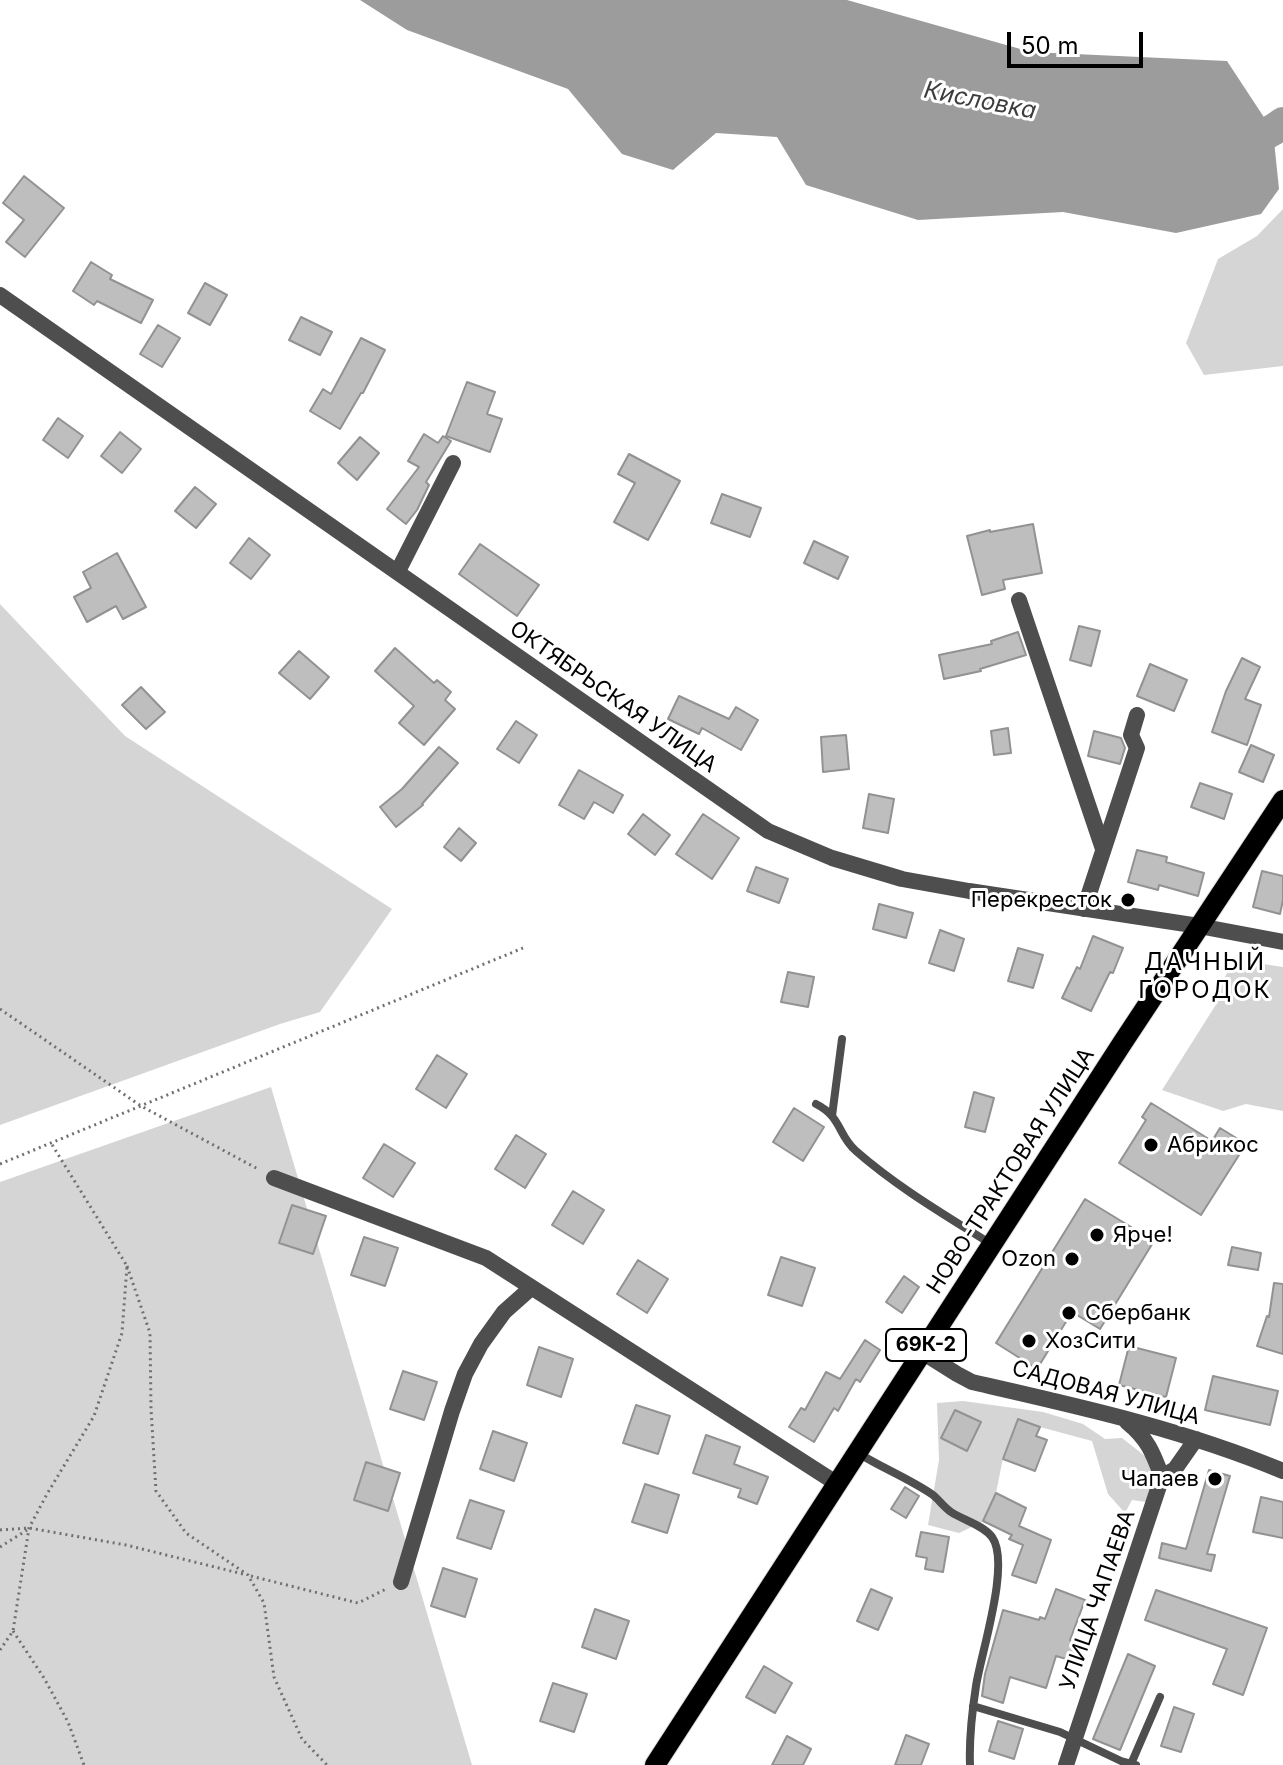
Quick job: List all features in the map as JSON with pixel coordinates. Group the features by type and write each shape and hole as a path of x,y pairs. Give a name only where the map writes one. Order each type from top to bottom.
{"main road":[{"name":"69К-2","path":"1199,926 1283,800"},
{"name":"НОВО-ТРАКТОВАЯ УЛИЦА","path":"655,1765 1199,926"}],"street":[{"name":"ОКТЯБРЬСКАЯ УЛИЦА","path":"0,295 768,831 832,858 902,879 1283,942"},
{"path":"398,571 453,463"},
{"path":"1019,600 1103,849"},
{"path":"1084,909 1137,748 1131,735 1137,715"},
{"path":"274,1178 486,1258 836,1483"},
{"path":"401,1582 465,1374 481,1344 504,1312 531,1288"},
{"name":"САДОВАЯ УЛИЦА","path":"922,1352 972,1382 1119,1416 1281,1464"},
{"path":"1119,1416 1141,1434 1162,1477 1175,1469 1196,1439"},
{"name":"УЛИЦА ЧАПАЕВА","path":"1066,1765 1162,1477"}],"lane":[{"path":"832,1116 842,1039"},
{"path":"816,1104 832,1116 852,1148 930,1206 992,1244"},
{"path":"857,1452 990,1533 997,1545 994,1604 973,1706 970,1765"},
{"path":"973,1706 1060,1732 1121,1761 1134,1764 1160,1697"}],"path":[{"path":"0,1164 523,948"},
{"path":"0,1009 141,1106 274,1178"},
{"path":"51,1143 127,1266 150,1333 156,1491 186,1533 248,1575 264,1603 274,1677 302,1739 327,1765"},
{"path":"0,1650 13,1631 29,1528 94,1416 122,1333 127,1266"},
{"path":"0,1547 29,1528"},
{"path":"0,1530 29,1528 126,1545 358,1603 401,1582"},
{"path":"13,1631 68,1722 84,1765"}],"shaded area":[{"path":"1283,209 1283,366 1204,375 1186,343 1218,259 1257,236"},
{"path":"0,604 125,736 392,909 320,1012 0,1125"},
{"path":"1237,960 1283,967 1283,1111 1246,1104 1223,1111 1162,1090 1222,995 1215,990"},
{"path":"271,1087 472,1765 0,1765 0,1182"},
{"path":"963,1401 1043,1412 1083,1424 1105,1439 1122,1438 1150,1460 1155,1478 1146,1502 1132,1500 1125,1513 1108,1494 1092,1441 1040,1427 1003,1458 996,1493 982,1522 959,1533 928,1525 939,1460 937,1403"}],"water":[{"path":"360,0 847,0 1031,52 1227,61 1273,131 1279,189 1261,214 1176,233 1063,212 918,220 806,185 777,137 716,133 673,170 622,154 568,89 407,30"}],"building":[{"path":"24,176 64,208 25,257 6,242 24,220 3,203"},
{"path":"91,262 112,275 110,279 153,300 141,323 97,301 94,305 73,291"},
{"path":"205,283 227,295 210,325 188,313"},
{"path":"301,317 332,332 320,355 289,340"},
{"path":"158,325 180,338 162,367 140,354"},
{"path":"361,338 385,350 340,429 310,411 323,389 331,394"},
{"path":"467,382 495,392 487,414 502,419 490,452 446,436"},
{"path":"58,418 83,436 68,458 43,440"},
{"path":"120,432 141,449 122,473 101,456"},
{"path":"424,434 438,443 443,436 451,441 426,482 429,485 417,510 406,524 387,509 419,467 408,461"},
{"path":"360,437 379,453 357,480 338,463"},
{"path":"629,454 680,481 648,540 614,522 635,483 618,474"},
{"path":"195,487 216,504 196,528 175,511"},
{"path":"722,494 761,508 750,537 711,523"},
{"path":"1033,524 1042,573 1003,580 1005,589 982,595 967,536"},
{"path":"249,538 270,555 251,579 230,563"},
{"path":"814,541 848,557 838,579 804,563"},
{"path":"480,544 539,585 517,616 459,574"},
{"path":"117,553 146,607 123,619 116,606 87,622 74,597 91,588 83,572"},
{"path":"1079,626 1100,631 1091,666 1070,660"},
{"path":"1018,632 1026,655 981,671 944,679 939,655 992,644 991,641"},
{"path":"395,648 434,683 437,680 451,692 445,700 455,709 424,745 399,723 414,706 375,671"},
{"path":"299,651 329,677 310,699 279,673"},
{"path":"1242,658 1260,667 1245,699 1261,705 1247,745 1212,732 1226,691"},
{"path":"1150,664 1187,680 1174,711 1137,696"},
{"path":"141,687 165,712 146,729 122,705"},
{"path":"679,696 729,719 736,707 758,720 741,750 702,728 699,734 668,719"},
{"path":"516,721 537,735 519,763 497,749"},
{"path":"1008,728 1011,753 994,755 991,731"},
{"path":"1094,731 1121,738 1125,748 1120,764 1088,756"},
{"path":"846,735 849,769 823,772 821,737"},
{"path":"1251,745 1274,755 1263,782 1239,772"},
{"path":"439,747 458,763 423,805 396,827 380,807 402,789"},
{"path":"579,770 623,795 613,813 594,802 584,819 559,805"},
{"path":"1200,783 1232,794 1224,819 1191,807"},
{"path":"869,794 894,799 888,833 863,828"},
{"path":"643,814 670,835 655,855 628,834"},
{"path":"703,814 739,838 712,879 676,854"},
{"path":"459,828 476,843 461,861 444,847"},
{"path":"1137,850 1167,857 1166,862 1204,873 1198,896 1159,885 1158,890 1128,882"},
{"path":"756,867 788,879 779,903 747,891"},
{"path":"1262,871 1283,876 1280,914 1253,907"},
{"path":"879,904 913,913 906,938 873,929"},
{"path":"940,930 964,939 954,971 929,963"},
{"path":"1093,936 1123,948 1113,973 1110,972 1091,1011 1062,998 1077,967 1080,969"},
{"path":"1018,948 1043,955 1033,988 1008,981"},
{"path":"788,972 814,977 808,1007 781,1002"},
{"path":"437,1055 467,1074 446,1108 416,1089"},
{"path":"974,1092 994,1098 985,1132 965,1127"},
{"path":"1151,1103 1212,1141 1220,1128 1246,1144 1201,1215 1119,1163 1146,1120 1142,1117"},
{"path":"794,1108 824,1127 803,1161 773,1142"},
{"path":"516,1135 546,1154 525,1188 495,1169"},
{"path":"384,1144 415,1163 393,1197 363,1178"},
{"path":"573,1191 604,1210 583,1244 552,1225"},
{"path":"1085,1199 1154,1241 1100,1329 1072,1312 1037,1369 996,1343"},
{"path":"292,1205 326,1216 313,1254 279,1243"},
{"path":"364,1237 398,1248 385,1286 351,1275"},
{"path":"1232,1247 1261,1253 1258,1270 1228,1265"},
{"path":"781,1257 815,1268 802,1306 768,1295"},
{"path":"638,1260 668,1279 647,1313 617,1294"},
{"path":"904,1276 919,1287 902,1313 886,1302"},
{"path":"1274,1283 1283,1284 1283,1354 1257,1346 1269,1317"},
{"path":"865,1340 880,1350 860,1382 856,1379 838,1411 834,1408 814,1442 789,1427 801,1408 805,1410 826,1372 840,1379"},
{"path":"1129,1346 1176,1358 1166,1397 1119,1385"},
{"path":"539,1347 573,1359 561,1397 527,1385"},
{"path":"403,1371 437,1382 424,1420 390,1409"},
{"path":"1213,1376 1278,1391 1270,1425 1205,1410"},
{"path":"636,1405 670,1416 658,1454 623,1443"},
{"path":"955,1410 981,1422 967,1451 941,1438"},
{"path":"1018,1419 1040,1427 1036,1436 1047,1440 1035,1471 1003,1459"},
{"path":"493,1431 527,1443 514,1481 480,1469"},
{"path":"706,1435 740,1447 734,1464 768,1477 757,1504 738,1497 741,1489 693,1473"},
{"path":"366,1462 400,1473 388,1511 354,1500"},
{"path":"1209,1470 1230,1476 1207,1554 1215,1555 1211,1571 1159,1558 1162,1543 1186,1549"},
{"path":"645,1484 679,1495 667,1533 632,1522"},
{"path":"905,1487 919,1496 906,1518 891,1509"},
{"path":"996,1493 1026,1508 1019,1526 1051,1540 1036,1583 1012,1575 1023,1545 1009,1539 1012,1535 983,1521"},
{"path":"1261,1497 1283,1502 1283,1538 1253,1532"},
{"path":"470,1500 504,1511 491,1549 457,1538"},
{"path":"921,1532 949,1537 943,1572 925,1569 927,1558 916,1556"},
{"path":"443,1568 477,1579 465,1617 431,1606"},
{"path":"871,1589 892,1598 878,1630 857,1621"},
{"path":"1056,1589 1085,1600 1070,1640 1079,1643 1073,1661 1056,1656 1046,1688 1010,1677 1003,1703 982,1696 1003,1610 1045,1619"},
{"path":"1156,1590 1267,1628 1243,1695 1213,1684 1227,1649 1145,1620"},
{"path":"595,1609 629,1621 616,1659 582,1647"},
{"path":"1128,1654 1155,1666 1120,1750 1093,1739"},
{"path":"764,1666 792,1683 775,1713 746,1697"},
{"path":"553,1683 587,1694 574,1732 540,1721"},
{"path":"1174,1707 1194,1714 1181,1752 1161,1746"},
{"path":"998,1721 1023,1729 1014,1759 989,1751"},
{"path":"906,1735 929,1744 921,1765 895,1765"},
{"path":"787,1736 811,1749 803,1765 772,1765"}],"waterway":[{"name":"Кисловка","path":"1233,140 1260,136 1283,123"}],"place":[{"name":"Перекресток","path":"1128,900"},
{"name":"Абрикос","path":"1151,1145"},
{"name":"Ярче!","path":"1097,1235"},
{"name":"Ozon","path":"1072,1259"},
{"name":"Сбербанк","path":"1069,1313"},
{"name":"ХозСити","path":"1029,1341"},
{"name":"Чапаев","path":"1215,1479"}],"district":[{"name":"ДАЧНЫЙ ГОРОДОК","path":"1205,977"}]}
